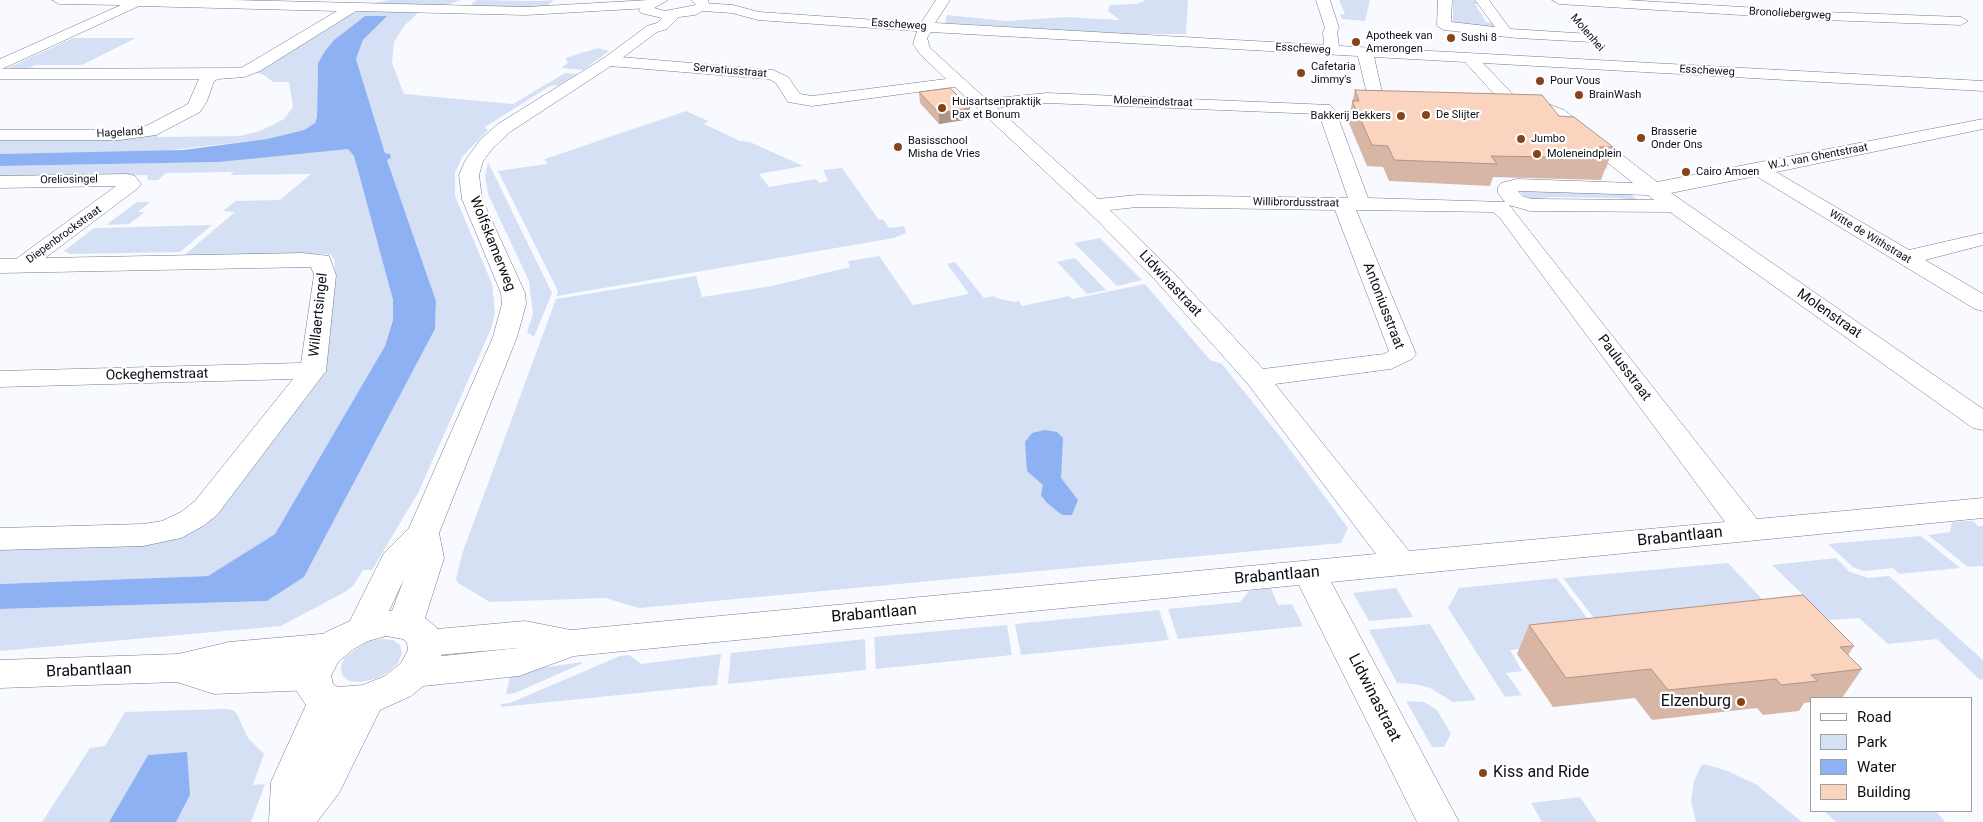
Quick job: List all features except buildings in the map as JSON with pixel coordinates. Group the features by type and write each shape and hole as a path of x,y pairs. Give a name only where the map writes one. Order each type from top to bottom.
{"street":[{"path":"59,0 292,3 353,7 526,11 592,7 657,12"},
{"path":"454,10 468,0"},
{"path":"926,27 943,0"},
{"path":"1323,0 1332,28 1330,32 1332,50"},
{"path":"1445,0 1444,26 1506,33 1591,38"},
{"path":"1482,0 1506,33"},
{"name":"Molenhei","path":"1559,0 1615,66"},
{"name":"Bronoliebergweg","path":"1559,0 1966,23 1926,7"},
{"path":"2,66 140,2"},
{"name":"Esscheweg","path":"657,12 698,3 758,16 926,27 1472,59 1983,86"},
{"path":"2,66 214,74 234,73 254,68 353,7"},
{"name":"Wolfskamerweg","path":"364,628 396,561 423,533 505,337 514,304 513,293 472,199 469,175 474,161 486,144 504,128 609,60 657,12"},
{"name":"Lidwinastraat","path":"926,27 920,44 1093,206 1164,277 1257,378 1402,565"},
{"path":"1365,52 1374,94 1378,97 1419,100"},
{"path":"1472,59 1512,104"},
{"name":"Servatiusstraat","path":"609,60 773,75 782,80 794,98 812,101 959,82"},
{"name":"Hageland","path":"0,135 120,135 150,131 194,108 199,101 207,79 214,74"},
{"path":"1955,84 1983,103"},
{"name":"Moleneindstraat","path":"982,104 1047,98 1324,109 1351,204"},
{"path":"1494,103 1543,106 1552,110 1652,189"},
{"name":"W.J. van Ghentstraat","path":"1652,189 1983,124"},
{"name":"Witte de Withstraat","path":"1758,169 1983,304"},
{"name":"Oreliosingel","path":"0,182 128,180 132,184 128,188"},
{"path":"1652,189 1516,184 1508,187 1508,194 1515,200 1530,205 1675,206"},
{"name":"Diepenbrockstraat","path":"0,281 11,265 128,188"},
{"name":"Molenstraat","path":"1652,189 1983,422"},
{"name":"Willibrordusstraat","path":"1093,206 1137,201 1498,206"},
{"name":"Antoniusstraat","path":"1257,378 1391,361 1402,354 1351,204"},
{"name":"Paulusstraat","path":"1498,206 1507,214 1749,531"},
{"path":"1906,258 1983,239"},
{"name":"Willaertsingel","path":"0,540 143,535 170,530 192,519 206,508 313,371 325,274 321,261 11,265"},
{"name":"Ockeghemstraat","path":"0,379 313,371"},
{"name":"Brabantlaan","path":"415,646 519,662 571,643 1983,508"},
{"path":"324,674 345,703 367,700 398,686 415,646 428,558 423,533"},
{"name":"Lidwinastraat","path":"1310,573 1438,822"},
{"path":"291,822 291,782 324,674 364,628 386,623 415,646"},
{"name":"Brabantlaan","path":"0,674 178,668 214,680 324,674"},
{"path":"291,822 325,781 367,700"}],"green space":[{"path":"390,0 461,0 443,6 367,4"},
{"path":"477,0 554,0 548,5 534,7 475,7 471,4"},
{"path":"1146,0 1188,0 1186,34 1124,34 945,23 947,15 1007,21 1065,17 1120,20 1108,11 1110,5 1137,4"},
{"path":"1339,0 1370,0 1365,21 1342,19 1340,15 1345,14"},
{"path":"1453,0 1477,0 1479,3 1475,4 1486,22 1496,24 1498,28 1453,25"},
{"path":"364,11 419,12 404,26 394,42 392,63 404,94 513,104 565,73 577,74 559,85 550,86 485,127 488,130 462,157 455,173 455,196 492,284 495,313 491,329 418,493 372,570 363,570 353,586 345,592 281,626 0,651 0,609 267,601 304,577 435,329 436,301 387,160 391,158 390,154 385,153 356,59 363,40 386,16 365,16 334,40 325,51 318,63 317,117 315,123 304,130 267,139 155,152 0,154 0,138 135,138 157,134 158,137 240,136 260,131 284,119 293,107 289,82 273,82 264,75 253,72 347,14"},
{"path":"73,38 136,38 82,65 35,65 26,69 8,68"},
{"path":"598,48 609,51 583,70 561,68 568,63 565,58"},
{"path":"686,111 708,121 704,124 740,141 750,142 803,166 759,174 769,187 816,179 819,183 828,181 823,170 842,168 879,220 883,219 889,228 904,226 906,233 894,238 557,296 558,291 498,171 547,164 545,159"},
{"path":"340,148 348,149 354,156 393,300 393,320 385,346 275,534 208,576 0,584 0,547 136,544 215,511 318,382 326,368 335,261 331,255 325,254 182,257 235,212 223,211 236,201 280,200 311,174 230,175 234,172 166,173 158,180 148,180 147,175 0,178 0,166 219,162"},
{"path":"488,162 552,293 534,337 527,332 533,314 529,281 488,194 485,176"},
{"path":"1522,190 1630,193 1639,202 1620,198 1551,197 1536,200 1526,197 1521,193"},
{"path":"137,202 150,202 138,212 145,212 129,224 106,225"},
{"path":"212,225 180,252 70,254 64,251 94,228"},
{"path":"1100,238 1142,280 1117,286 1074,243"},
{"path":"879,256 913,305 969,294 947,264 955,262 984,298 994,296 1014,302 1019,301 1022,306 1069,296 1072,299 1145,284 1210,360 1222,364 1282,439 1348,528 1341,543 639,608 605,598 490,602 458,583 456,579 462,554 556,299 696,276 702,297 772,286 850,267 848,261"},
{"path":"1075,258 1106,290 1087,294 1057,262"},
{"path":"1973,521 1978,526 1983,526 1983,566 1968,567 1928,535 1950,532 1952,522"},
{"path":"1921,536 1960,568 1899,574 1893,568 1863,571 1853,567 1828,544"},
{"path":"1836,558 1850,572 1868,578 1889,576 1983,660 1983,679 1980,680 1937,639 1888,644 1859,618 1829,620 1772,565"},
{"path":"1728,563 1762,599 1762,603 1604,631 1563,578"},
{"path":"1557,578 1603,639 1510,650 1522,671 1506,673 1522,695 1505,697 1448,608 1459,588"},
{"path":"1271,588 1278,605 1292,604 1303,626 1178,639 1168,609 1240,602 1249,591"},
{"path":"1396,588 1413,617 1369,621 1353,593"},
{"path":"1159,610 1169,640 1021,655 1015,624"},
{"path":"1430,624 1476,700 1453,702 1430,688 1414,684 1397,683 1369,630"},
{"path":"1007,625 1012,655 876,669 874,637"},
{"path":"865,639 866,670 728,684 731,653"},
{"path":"393,640 400,645 402,653 398,663 388,672 375,679 361,682 349,681 342,675 341,667 345,657 368,641"},
{"path":"721,654 717,685 501,707 501,704 510,703 620,656 629,655 641,664"},
{"path":"582,662 515,693 506,694 511,672"},
{"path":"1406,701 1424,702 1437,710 1451,734 1444,747 1432,747"},
{"path":"233,710 237,714 248,738 264,754 253,785 265,784 251,822 176,822 190,795 148,755 109,822 42,822 90,748 105,746 125,712"},
{"path":"1704,764 1728,771 1757,785 1802,822 1696,822 1691,801 1694,781 1701,766"},
{"path":"1580,797 1597,822 1542,822 1531,803"},
{"path":"1825,812 1937,812 1945,822 1836,822"}],"water":[{"path":"365,16 387,16 363,40 356,59 385,153 390,154 391,158 387,160 436,301 435,329 304,577 267,601 0,609 0,584 208,576 275,534 385,346 393,320 393,300 354,156 348,149 219,162 0,166 0,154 183,150 267,139 304,130 315,123 317,117 318,63 334,40"},
{"path":"1045,430 1057,432 1063,438 1061,478 1078,500 1072,515 1062,515 1046,502 1041,495 1043,485 1027,471 1025,442 1032,433"},
{"path":"187,752 190,795 176,822 109,822 148,755"}],"place":[{"name":"Sushi 8","path":"1451,38"},
{"name":"Apotheek van Amerongen","path":"1356,42"},
{"name":"Cafetaria Jimmy's","path":"1301,73"},
{"name":"Pour Vous","path":"1540,81"},
{"name":"BrainWash","path":"1579,95"},
{"name":"Huisartsenpraktijk Pax et Bonum","path":"942,108"},
{"name":"De Slijter","path":"1426,115"},
{"name":"Bakkerij Bekkers","path":"1401,116"},
{"name":"Brasserie Onder Ons","path":"1641,138"},
{"name":"Jumbo","path":"1521,139"},
{"name":"Basisschool Misha de Vries","path":"898,147"},
{"name":"Moleneindplein","path":"1537,154"},
{"name":"Cairo Amoen","path":"1686,172"},
{"name":"Elzenburg","path":"1741,702"},
{"name":"Kiss and Ride","path":"1483,773"}]}
